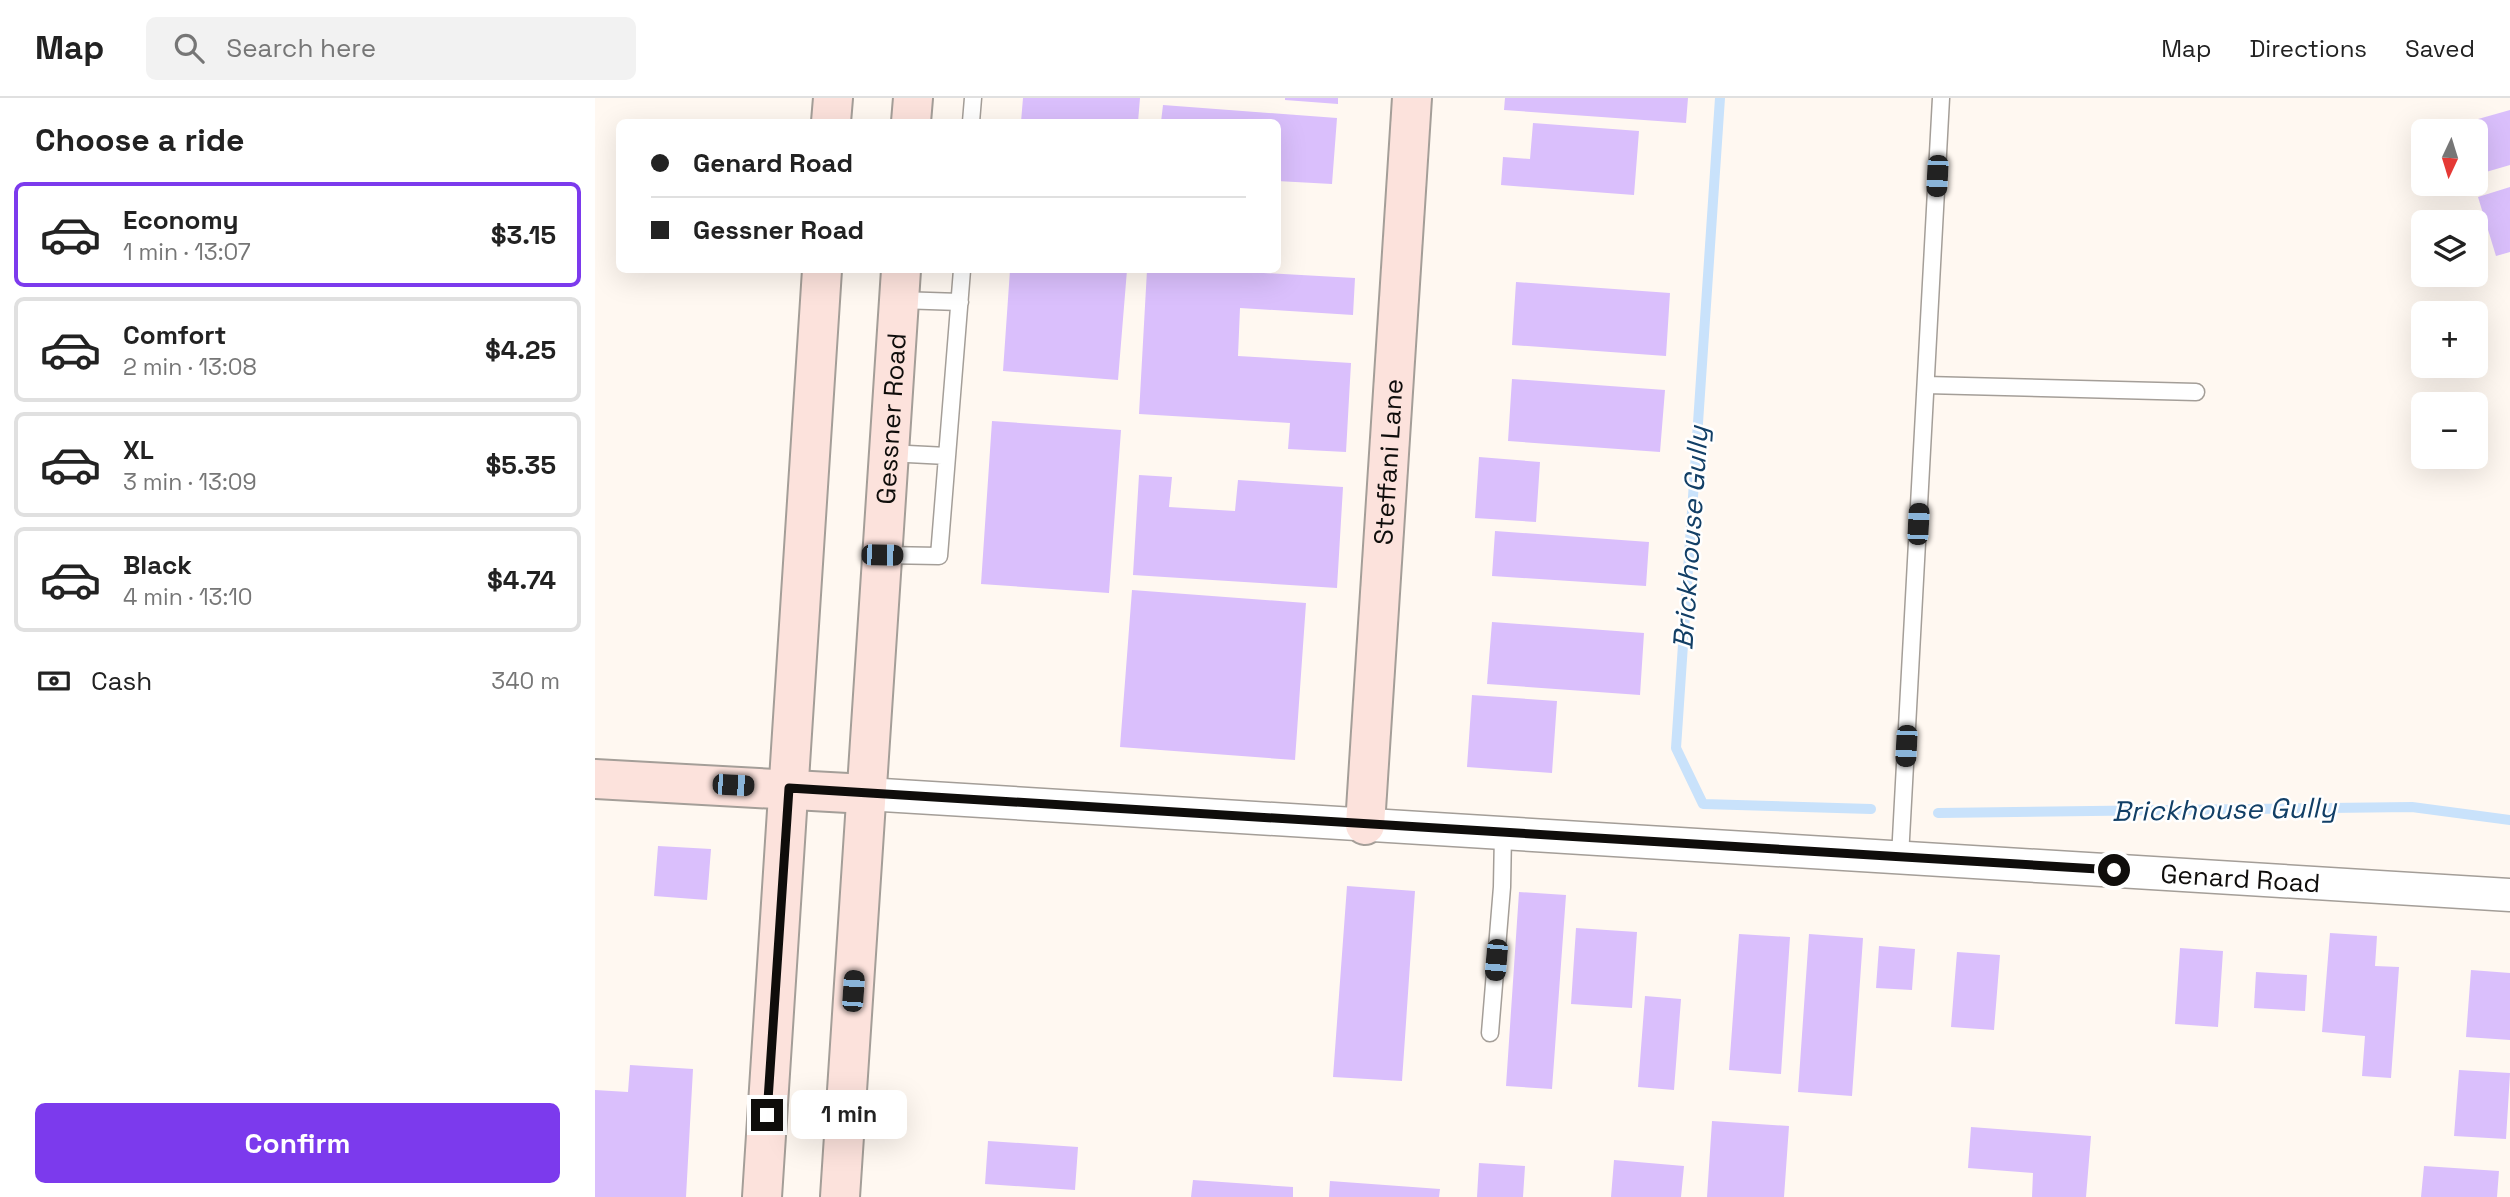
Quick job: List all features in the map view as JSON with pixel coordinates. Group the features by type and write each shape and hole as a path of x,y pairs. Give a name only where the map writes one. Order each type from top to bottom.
{"main road":[{"path":"831,119 833,98"},
{"path":"911,119 913,98"},
{"name":"Steffani Lane","path":"1365,825 1412,98"},
{"path":"762,1197 822,273"},
{"name":"Gessner Road","path":"840,1197 900,285"},
{"name":"Genard Road","path":"595,779 866,794"}],"street":[{"name":"Genard Road","path":"866,794 2510,895"}],"lane":[{"path":"971,119 973,98"},
{"path":"1900,857 1941,98"},
{"path":"882,555 939,556 962,273"},
{"path":"900,285 960,302"},
{"path":"1926,385 2196,392"},
{"path":"888,453 947,456"},
{"path":"1490,1033 1502,887 1503,833"}],"building":[{"path":"1023,98 1140,98 1138,119 1021,119"},
{"path":"1338,98 1338,104 1285,100"},
{"path":"1505,98 1688,98 1686,123 1504,110"},
{"path":"1163,105 1337,118 1332,184 1281,181 1281,119 1161,119"},
{"path":"2510,110 2510,165 2489,171 2489,119 2478,119"},
{"path":"1533,123 1639,131 1634,195 1501,185 1503,157 1530,159"},
{"path":"2510,187 2510,252 2496,256 2488,230 2488,210 2482,210 2478,197 2489,196 2489,194"},
{"path":"1010,273 1127,273 1118,380 1003,371"},
{"path":"1147,273 1264,273 1355,278 1353,315 1240,308 1238,356 1351,363 1346,452 1288,449 1290,423 1139,414"},
{"path":"1516,282 1670,293 1666,356 1512,345"},
{"path":"1512,379 1665,390 1660,452 1508,441"},
{"path":"992,421 1121,430 1109,593 981,584"},
{"path":"1479,457 1540,462 1536,522 1475,518"},
{"path":"1139,475 1172,477 1169,507 1235,511 1238,480 1343,487 1337,588 1133,575"},
{"path":"1495,531 1649,542 1646,586 1492,576"},
{"path":"1132,590 1306,603 1295,760 1120,747"},
{"path":"1492,622 1644,633 1640,695 1487,684"},
{"path":"1472,695 1557,701 1552,773 1467,767"},
{"path":"658,846 711,849 707,900 654,896"},
{"path":"1347,886 1415,891 1402,1081 1333,1077"},
{"path":"1519,892 1566,895 1552,1089 1506,1086"},
{"path":"1576,928 1637,932 1632,1008 1571,1004"},
{"path":"2330,933 2377,936 2375,966 2399,967 2391,1078 2362,1076 2365,1036 2322,1032"},
{"path":"1739,934 1790,937 1781,1074 1729,1070"},
{"path":"1809,934 1863,938 1852,1096 1798,1092"},
{"path":"1879,946 1915,949 1912,990 1876,988"},
{"path":"2180,948 2223,951 2218,1027 2175,1024"},
{"path":"1957,952 2000,955 1994,1030 1951,1027"},
{"path":"2471,970 2510,973 2510,1040 2466,1037"},
{"path":"2256,972 2307,975 2305,1011 2254,1008"},
{"path":"1645,996 1681,999 1674,1090 1638,1087"},
{"path":"630,1065 693,1069 686,1197 595,1197 595,1090 628,1092"},
{"path":"2459,1070 2510,1073 2506,1139 2454,1136"},
{"path":"1712,1121 1789,1126 1784,1197 1707,1197"},
{"path":"1971,1127 2091,1136 2086,1197 2032,1197 2033,1173 1968,1168"},
{"path":"988,1141 1078,1147 1075,1190 985,1184"},
{"path":"1614,1160 1684,1166 1681,1197 1611,1197"},
{"path":"1479,1163 1525,1166 1523,1197 1477,1197"},
{"path":"2424,1166 2499,1171 2497,1197 2421,1197"},
{"path":"1193,1180 1293,1187 1293,1197 1191,1197"},
{"path":"1330,1181 1440,1189 1439,1197 1329,1197"}],"waterway":[{"name":"Brickhouse Gully","path":"1720,98 1676,748 1703,804 1871,809"},
{"name":"Brickhouse Gully","path":"1938,813 2412,807 2510,820"}],"route":[{"path":"767,1115 789,788 2114,870"}]}
